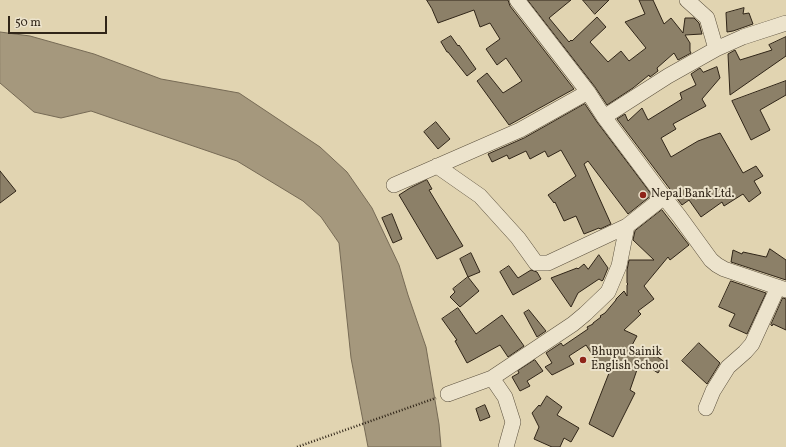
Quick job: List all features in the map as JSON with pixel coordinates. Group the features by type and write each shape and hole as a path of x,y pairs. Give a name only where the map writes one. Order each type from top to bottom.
{"street":[{"path":"516,0 588,92 604,117 711,260 717,266 724,269 782,288 752,344 728,367 713,391 706,408"},
{"path":"687,0 707,18 716,49"},
{"path":"604,117 668,76 716,49 744,37 786,23"},
{"path":"394,185 520,130 588,92"},
{"path":"437,166 480,196 518,238 536,264 548,263 627,226 664,197"},
{"path":"448,394 492,378 573,324 585,314 608,292 619,266 627,226"},
{"path":"492,378 505,397 513,422 506,447"}],"path":[{"path":"297,447 448,394"}],"shaded area":[{"path":"0,32 30,36 94,54 161,79 239,93 320,147 347,172 372,208 399,265 426,347 439,424 441,447 368,447 351,358 339,243 321,217 303,201 237,161 91,111 61,118 34,112 0,83"}],"building":[{"path":"427,0 508,0 510,6 574,89 509,125 477,81 487,73 503,93 522,81 506,58 497,65 486,49 500,39 490,23 480,27 474,10 438,23"},
{"path":"528,0 571,0 549,18 569,42 571,40 572,41 597,17 606,27 590,42 608,62 621,51 629,61 646,48 625,22 645,14 639,0 653,0 664,24 671,18 683,33 685,18 694,18 699,23 702,34 685,35 690,43 691,53 678,60 674,53 657,68 658,71 650,77 649,75 633,88 607,105 595,87"},
{"path":"583,0 609,0 595,14"},
{"path":"744,8 743,14 749,13 753,24 727,32 726,13"},
{"path":"451,36 476,69 467,76 447,52 441,42"},
{"path":"786,37 786,56 730,95 728,54 735,50 740,60 772,50 769,45"},
{"path":"717,67 720,78 702,99 706,106 673,124 676,129 661,138 671,157 698,141 720,133 743,173 756,166 763,176 754,181 761,193 749,202 743,194 724,206 722,202 701,217 689,200 682,205 617,119 625,114 628,121 642,108 648,120 682,99 680,93 696,85 691,74 700,68 703,72"},
{"path":"786,81 786,95 760,110 770,130 751,140 732,101"},
{"path":"585,104 652,195 628,214 588,161 584,164 611,224 584,234 576,216 564,221 555,202 554,203 548,195 576,176 561,150 548,157 545,151 530,159 526,151 509,159 507,155 492,162 488,154 524,138"},
{"path":"436,122 450,139 438,149 424,132"},
{"path":"0,171 16,191 0,203"},
{"path":"427,180 432,189 429,190 463,246 437,259 399,195"},
{"path":"662,210 689,245 670,260 668,257 644,286 654,299 638,311 641,314 624,330 637,336 630,349 654,357 656,356 665,362 658,373 640,361 630,390 635,393 613,437 589,424 611,368 598,363 586,345 569,356 574,364 552,375 545,367 552,363 546,353 561,343 563,346 588,329 587,327 601,317 600,316 605,313 624,291 627,296 627,270 629,260 654,260 633,240 635,231"},
{"path":"392,214 402,239 393,243 382,218"},
{"path":"770,249 786,260 786,280 731,262 733,250 742,254 743,252 766,257"},
{"path":"471,253 480,272 468,277 460,259"},
{"path":"599,255 608,268 603,280 602,281 599,279 578,293 571,307 551,278 577,268 578,269 584,264 588,269"},
{"path":"509,266 518,278 531,270 537,272 541,279 513,295 500,272"},
{"path":"468,277 479,291 460,307 450,297 455,292 453,289"},
{"path":"731,281 766,293 747,334 729,326 735,314 719,307"},
{"path":"783,298 786,299 786,330 773,324 772,326 771,325"},
{"path":"458,308 476,334 502,315 524,346 508,357 500,345 467,363 455,341 457,340 442,319"},
{"path":"529,310 546,331 537,337 524,313"},
{"path":"699,343 720,363 707,384 682,361"},
{"path":"535,360 543,371 527,381 530,386 520,391 512,377 519,373 518,371"},
{"path":"547,396 562,407 557,415 579,428 571,442 564,438 560,447 552,447 534,439 539,427 532,413 539,405 540,406"},
{"path":"485,405 490,417 480,421 476,409"}],"place":[{"name":"Nepal Bank Ltd.","path":"643,195"},
{"name":"Bhupu Sainik English School","path":"583,360"}]}
